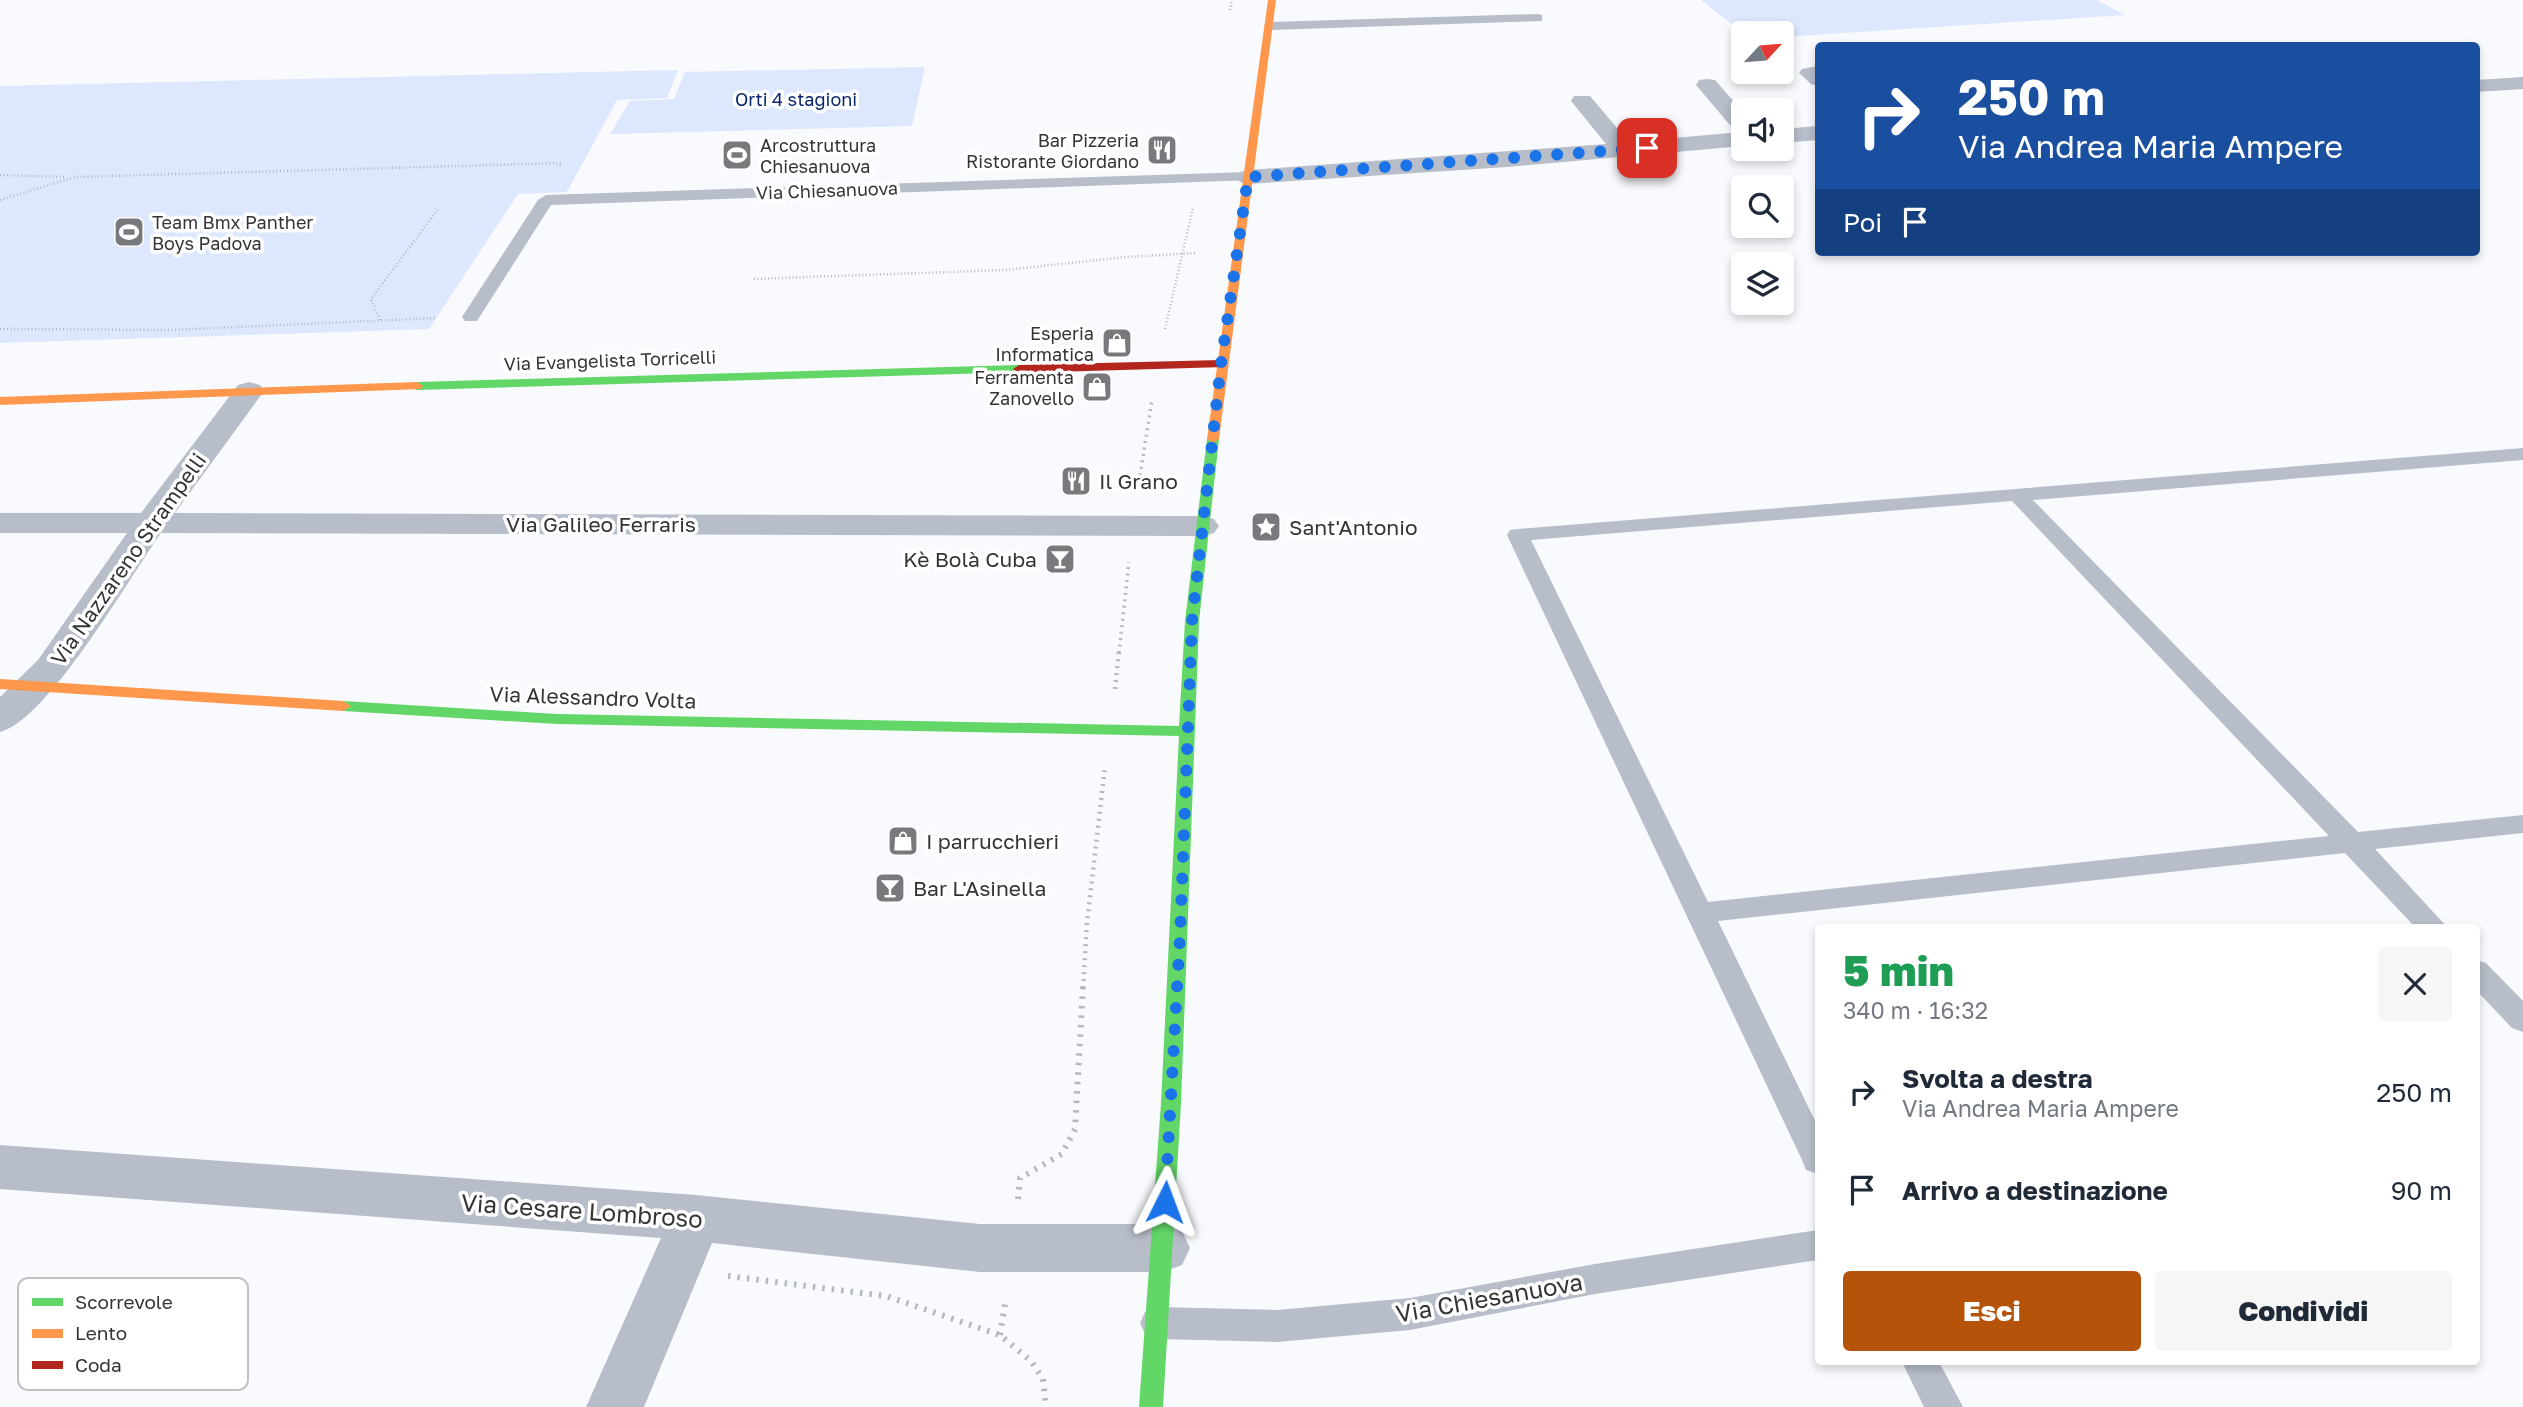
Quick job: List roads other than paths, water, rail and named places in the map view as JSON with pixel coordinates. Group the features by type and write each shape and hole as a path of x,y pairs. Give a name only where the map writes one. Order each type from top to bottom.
{"main road":[{"path":"1151,1407 1163,1248 1180,936 1192,621 1221,364 1272,0"},
{"name":"Via Evangelista Torricelli","path":"0,401 1003,367 1221,364"},
{"name":"Via Alessandro Volta","path":"17,685 557,719 1186,731"}],"street":[{"path":"2480,86 2523,83"},
{"path":"1707,85 1731,112"},
{"path":"1582,101 1623,150"},
{"path":"1794,135 1815,133"},
{"path":"1248,177 1731,140"},
{"name":"Via Nazzareno Strampelli","path":"0,720 17,685 51,668 151,523 249,391"},
{"name":"Via Galileo Ferraris","path":"0,523 1202,526"},
{"name":"Via Cesare Lombroso","path":"0,1167 696,1218 980,1248 1163,1248"},
{"path":"614,1407 696,1218"}],"lane":[{"path":"1270,26 1538,18"},
{"name":"Via Chiesanuova","path":"471,317 546,200 1248,177"},
{"path":"1815,1154 1518,535 2523,454"},
{"path":"2017,495 2430,924"},
{"path":"1700,913 2523,824"},
{"path":"2480,975 2523,1020"},
{"name":"Via Chiesanuova","path":"1158,1324 1277,1326 1410,1314 1595,1279 1815,1245"},
{"path":"1922,1365 1944,1407"}],"place":[{"name":"Bar Pizzeria Ristorante Giordano","path":"1162,150"},
{"name":"Arcostruttura Chiesanuova","path":"737,155"},
{"name":"Team Bmx Panther Boys Padova","path":"129,232"},
{"name":"Esperia Informatica","path":"1117,343"},
{"name":"Ferramenta Zanovello","path":"1097,387"},
{"name":"Il Grano","path":"1076,481"},
{"name":"Sant'Antonio","path":"1266,527"},
{"name":"Kè Bolà Cuba","path":"1060,559"},
{"name":"I parrucchieri","path":"903,841"},
{"name":"Bar L'Asinella","path":"890,888"}],"park label":[{"name":"Orti 4 stagioni","path":"796,99"}]}
